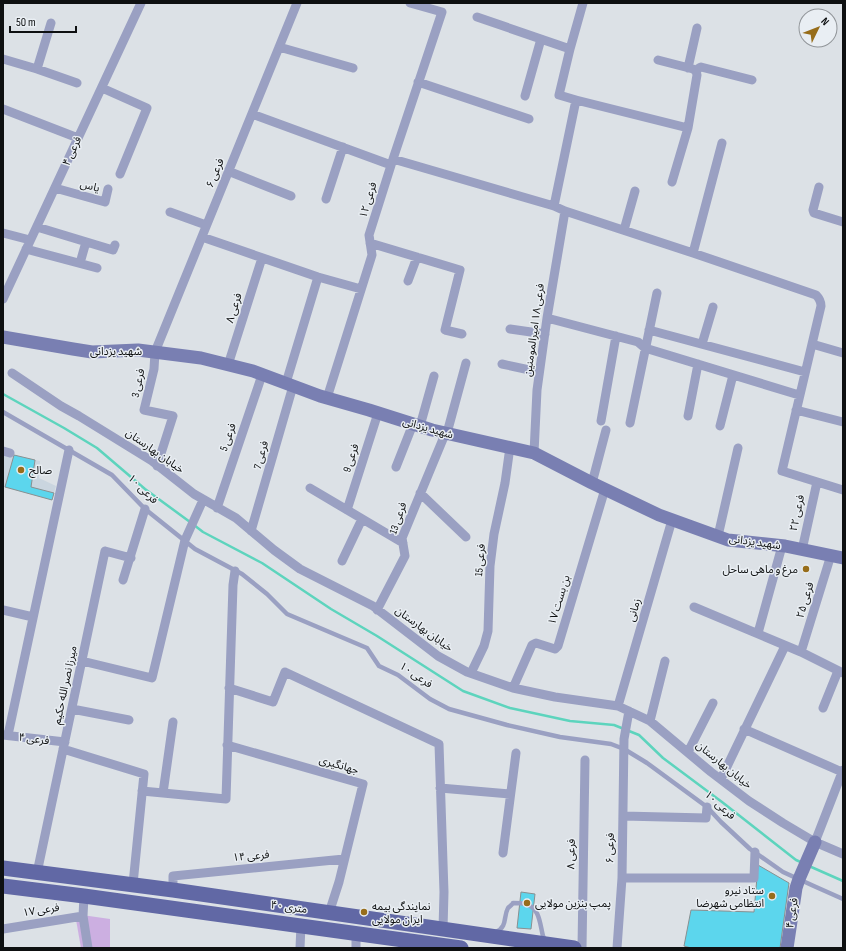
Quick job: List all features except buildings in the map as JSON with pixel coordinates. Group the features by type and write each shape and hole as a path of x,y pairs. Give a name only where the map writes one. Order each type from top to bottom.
{"main road":[{"name":"۴۰ متری","path":"3,868 133,884 574,948"},
{"name":"۴۰ متری","path":"3,886 301,925 459,948"},
{"path":"268,921 271,904"}],"street":[{"name":"فرعی ۴","path":"3,299 141,3"},
{"name":"فرعی ۶","path":"155,352 297,3"},
{"path":"583,3 559,95 688,128"},
{"name":"فرعی ۱۲","path":"327,398 372,254 369,235 442,12 415,4"},
{"path":"477,17 570,49"},
{"path":"37,69 50,23"},
{"path":"672,182 688,128 697,75 692,69 697,28"},
{"path":"525,96 541,39"},
{"path":"279,47 353,68"},
{"path":"3,59 77,83"},
{"path":"658,60 692,69 701,67 752,80"},
{"path":"418,82 529,120"},
{"path":"102,88 148,108 120,174"},
{"path":"554,206 576,100"},
{"path":"3,109 78,138"},
{"path":"252,114 343,147 392,162 554,206 816,295 819,297 821,306 782,471 843,490"},
{"path":"693,252 722,143"},
{"path":"326,199 343,147"},
{"path":"228,171 291,196"},
{"path":"819,187 813,210 814,213 843,222"},
{"name":"یاس","path":"54,188 105,202 108,189"},
{"path":"624,230 635,192"},
{"name":"فرعی ۱۸ امیرالمومنین","path":"534,453 539,372 565,211"},
{"path":"170,212 206,225"},
{"path":"37,227 113,250 115,245"},
{"path":"3,232 28,245 80,264 97,268"},
{"path":"202,237 318,277 360,289"},
{"path":"80,264 86,242"},
{"path":"370,243 460,270 445,330 462,334"},
{"path":"408,281 417,257"},
{"name":"فرعی ۸","path":"228,365 262,258"},
{"path":"290,385 318,277"},
{"path":"630,423 657,293"},
{"path":"702,344 713,307"},
{"path":"547,318 638,342 645,348 799,395"},
{"path":"510,329 545,334"},
{"path":"649,330 805,372"},
{"path":"601,421 616,336"},
{"name":"شهید یزدانی","path":"3,337 73,350 92,352 138,350 201,358 228,365 262,375 327,398 447,434 534,453 659,515 728,540 782,546 837,556"},
{"path":"812,344 843,352"},
{"name":"فرعی 3","path":"155,352 154,369 144,410 173,416 157,466"},
{"name":"فرعی 13","path":"377,610 405,556 402,538 420,493 447,434 466,363"},
{"path":"502,364 539,372"},
{"path":"688,416 698,364"},
{"name":"خیابان بهارستان","path":"12,372 61,406 96,426 157,466 203,500 236,518 274,550 300,569 373,606 438,656 467,672 513,688 555,697 618,706 628,716 650,721 749,801 815,842 843,854"},
{"name":"فرعی 5","path":"217,508 262,375"},
{"path":"720,426 733,375"},
{"path":"396,467 417,425 434,376"},
{"name":"فرعی 7","path":"251,531 290,385"},
{"path":"796,410 843,422"},
{"name":"فرعی 9","path":"347,510 378,413"},
{"path":"592,483 606,430"},
{"name":"فرعی 15","path":"471,673 484,646 488,631 490,566 494,534 505,484 510,447"},
{"path":"718,536 738,448"},
{"path":"6,735 69,450"},
{"name":"فرعی ۲۲","path":"802,550 816,482"},
{"path":"310,488 403,543"},
{"name":"بن بست ۱۷","path":"513,688 532,645 536,643 555,649 558,646 605,489"},
{"path":"420,493 466,537"},
{"path":"82,661 152,678 186,538 203,500"},
{"path":"123,580 146,509"},
{"path":"342,561 362,519"},
{"name":"زمانی","path":"618,706 672,520"},
{"path":"758,634 782,546"},
{"name":"میرزا نصر الله حکیم","path":"37,873 105,551 130,558"},
{"name":"فرعی ۲۵","path":"801,652 837,556"},
{"path":"133,884 142,791 226,799 233,585 235,570"},
{"path":"694,607 801,652 841,672 822,708"},
{"path":"3,610 33,617"},
{"path":"721,779 785,646"},
{"path":"650,721 664,661"},
{"path":"229,688 273,702 285,672 439,744 444,892 443,929"},
{"path":"688,752 713,703"},
{"path":"72,709 129,720"},
{"name":"فرعی ۶","path":"618,948 622,878 624,739 628,716"},
{"path":"163,793 173,722"},
{"path":"744,729 843,771 815,842"},
{"name":"فرعی ۴","path":"6,735 64,746 144,774 142,791"},
{"name":"جهانگیری","path":"227,745 363,784 339,882 329,913"},
{"path":"502,853 516,753"},
{"name":"فرعی ۸","path":"582,948 585,760"},
{"path":"440,788 510,794"},
{"path":"623,816 706,818 707,807"},
{"name":"فرعی ۴","path":"787,948 796,888 815,842"},
{"path":"622,878 754,878 754,852"},
{"name":"فرعی ۱۴","path":"173,890 173,876 344,859"},
{"path":"84,896 83,916 88,948"},
{"name":"فرعی ۱۷","path":"3,928 83,916"},
{"path":"300,948 301,925"},
{"path":"356,933 356,948"}],"lane":[{"name":"فرعی ۱۰","path":"3,412 112,475 146,509 186,538 195,548 242,574 267,594 288,614 367,648 379,666 398,675 430,699 449,709 507,725 560,737 611,744 624,749 647,763 707,807 754,852 783,872 803,869 816,887 843,899"},
{"path":"489,935 499,930 504,924 508,908 513,903 526,904 533,907 536,911 542,936 548,944"}],"shaded area":[{"name":"صالح","path":"3,453 40,461 39,478 56,486 52,500 3,487"},
{"path":"75,914 110,919 110,948 81,948"}],"waterway":[{"path":"3,394 97,448 145,489 190,522"},
{"path":"194,525 203,532 262,563 331,609 377,636 463,691 510,708 570,721 614,725 639,735 663,758 796,860 803,863"},
{"path":"809,866 843,881"}],"place":[{"name":"صالح","path":"21,470"},
{"name":"مرغ و ماهی ساحل","path":"806,569"},
{"name":"ستاد نیرو انتظامی شهرضا","path":"772,896"},
{"name":"پمپ بنزین مولایی","path":"527,903"},
{"name":"نمایندگی بیمه ایران مولایی","path":"364,912"}]}
